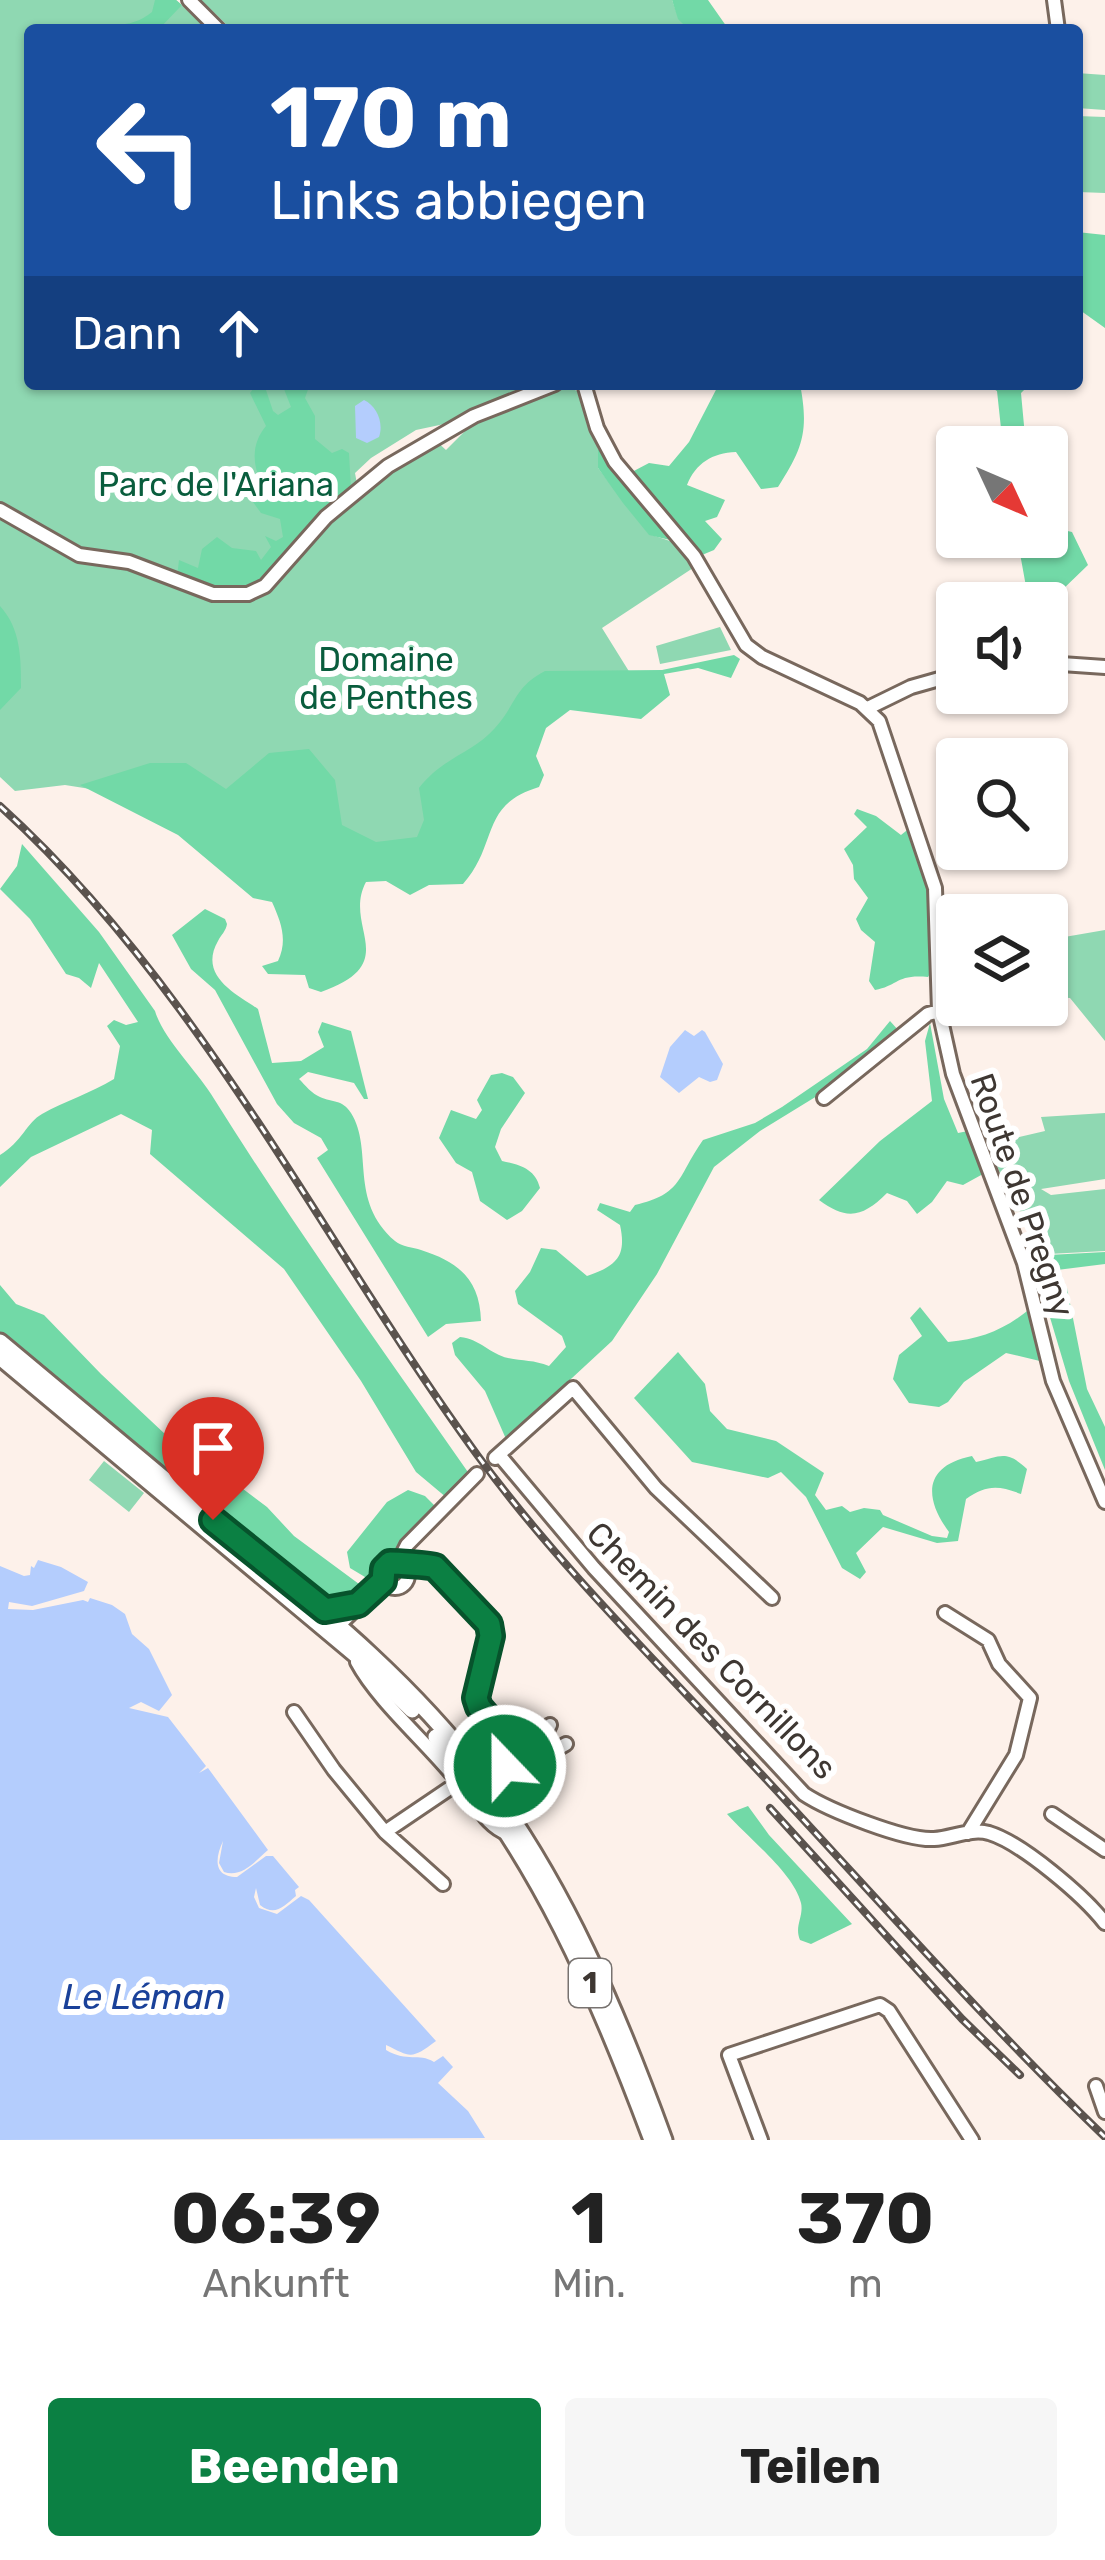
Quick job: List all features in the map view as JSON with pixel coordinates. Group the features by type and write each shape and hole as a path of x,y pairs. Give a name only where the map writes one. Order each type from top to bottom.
{"main road":[{"name":"1","path":"0,1342 320,1609 356,1654 440,1741 510,1835 578,1955 652,2140"},
{"name":"1","path":"0,1357 419,1702 498,1798 549,1878 583,1941 664,2140"}],"street":[{"path":"189,0 213,24"},
{"path":"0,510 79,555 129,562 213,594 248,594 265,586 326,517 388,466 474,416 540,390"},
{"path":"586,390 597,428 615,462 694,556 748,647 868,708 936,680"},
{"path":"1068,664 1105,667"},
{"name":"Route de Pregny","path":"868,708 883,731 934,888 936,937"},
{"path":"824,1098 936,1012"},
{"name":"Route de Pregny","path":"943,1026 958,1087 1024,1263 1053,1382 1105,1502"},
{"name":"Chemin des Cornillons","path":"772,1598 656,1489 573,1388 497,1457 804,1794 914,1837 931,1840 987,1832 1054,1873 1104,1918"},
{"path":"383,1581 391,1587 401,1586 408,1577 402,1565 407,1545 477,1474"},
{"path":"336,1630 383,1581 387,1565 427,1563 489,1624 490,1642 476,1703 499,1730 502,1762 508,1769 520,1770 546,1747 550,1724"},
{"path":"320,1609 358,1604"},
{"path":"944,1612 988,1640 998,1664 1030,1698 1016,1755 968,1833"},
{"path":"356,1654 370,1682 494,1829 510,1835"},
{"path":"295,1712 334,1770 385,1832 443,1884"},
{"path":"490,1722 470,1732 498,1798"},
{"path":"546,1747 566,1744"},
{"path":"385,1832 459,1782"},
{"path":"1052,1814 1105,1850"},
{"path":"761,2140 729,2055 880,2005 890,2011 972,2140"},
{"path":"1099,2095 1105,2112"}],"green space":[{"name":"Parc de l'Ariana","path":"0,0 176,0 202,24 24,24 24,390 527,390 449,423 416,430 371,458 355,473 357,484 320,518 278,568 193,584 139,559 76,548 0,506"},
{"path":"155,0 176,0 182,5 164,24 123,24 141,19 152,12"},
{"path":"201,0 672,0 684,24 226,24"},
{"path":"672,0 708,0 725,24 683,24"},
{"path":"1083,73 1105,75 1105,110 1083,108"},
{"path":"1083,116 1105,117 1105,193 1083,192"},
{"path":"1083,233 1105,235 1105,328 1083,312"},
{"path":"266,390 278,415 291,407 284,390 308,390 305,398 315,416 315,439 332,453 342,449 349,453 351,489 254,589 205,589 177,577 179,560 198,568 202,549 217,537 232,548 256,551 261,560 271,547 265,536 276,541 283,537 280,519 261,513 253,502 258,491 265,489 255,457 266,426 250,393"},
{"name":"Domaine de Penthes","path":"552,390 577,391 598,449 598,468 649,534 673,542 693,568 602,628 630,673 580,672 405,857 103,791 65,785 15,791 0,777 0,515 67,554 157,576 217,601 249,600 267,592 316,533 388,472 435,440 446,450 477,419"},
{"path":"716,390 801,390 804,427 798,450 778,487 761,489 736,452 712,457 695,471 687,485 725,500 717,517 705,521 722,539 702,555 630,473 649,463 669,466 689,442"},
{"path":"995,390 1024,390 1024,426 1001,426"},
{"path":"598,449 670,540 649,535 623,503 598,468"},
{"path":"1068,531 1072,532 1088,565 1068,584 1025,582 1021,558 1068,558"},
{"path":"0,606 16,634 21,688 0,710"},
{"path":"720,627 731,650 660,664 656,646"},
{"path":"734,655 740,659 731,678 698,668 664,674 670,695 641,719 570,710 546,728 536,756 544,775 539,787 520,795 498,815 463,884 429,885 410,895 386,881 366,882 361,914 366,943 360,969 321,992 309,988 305,975 268,974 262,966 278,961 283,946 272,902 253,898 178,835 80,785 150,763 186,763 226,789 269,753 309,749 335,780 342,825 376,842 417,837 424,820 419,788 486,736 521,690 545,671 662,670"},
{"path":"857,809 876,816 901,835 911,827 930,896 928,977 909,977 875,990 869,981 875,942 856,919 868,898 854,879 844,849 867,827 854,814"},
{"path":"22,844 99,932 470,1475 447,1498 416,1472 284,1269 150,1154 152,1130 121,1114 31,1157 0,1187 0,1155 37,1118 114,1079 120,1046 107,1026 114,1020 126,1025 138,1022 99,963 91,988 66,974 30,919 0,889 17,866"},
{"path":"205,909 227,924 213,953 216,974 258,1009 272,1063 301,1061 324,1047 318,1032 322,1022 351,1031 368,1099 354,1083 308,1072 299,1079 314,1094 341,1103 351,1113 358,1127 366,1192 381,1225 398,1243 434,1255 465,1275 477,1294 481,1321 446,1324 428,1337 317,1158 328,1150 321,1138 294,1123 277,1104 215,990 191,969 172,935"},
{"path":"1105,930 1105,1041 1068,998 1068,936"},
{"path":"890,1021 899,1031 817,1096 714,1167 657,1274 612,1341 506,1439 485,1391 455,1355 452,1343 467,1338 502,1356 549,1366 566,1347 562,1336 518,1304 515,1291 541,1248 556,1250 587,1276 605,1268 617,1259 622,1236 620,1225 597,1210 600,1203 630,1212 635,1205 662,1195 677,1182 703,1140 755,1123 782,1107 867,1049"},
{"path":"930,1023 944,1099 958,1133 968,1131 983,1174 963,1185 947,1181 917,1214 907,1201 887,1193 855,1213 829,1207 819,1200 880,1141 932,1101 925,1041"},
{"path":"491,1075 513,1077 525,1093 495,1147 502,1161 526,1169 540,1188 522,1211 507,1220 480,1201 472,1172 456,1163 439,1138 451,1110 476,1119 482,1110 477,1100"},
{"path":"1105,1113 1105,1179 1041,1189 1051,1195 1105,1189 1105,1251 1029,1255 1027,1247 1039,1243 1034,1212 1014,1211 989,1144 1045,1131 1041,1117"},
{"path":"1105,1252 1105,1264 1049,1271 1035,1268 1030,1256"},
{"path":"1057,1284 1067,1288 1087,1389 1105,1427 1105,1470 1069,1381 1043,1294"},
{"path":"0,1285 16,1304 44,1315 182,1450 214,1467 267,1507 294,1536 359,1584 344,1599 327,1600 0,1332"},
{"path":"920,1307 948,1342 993,1332 1032,1307 1044,1362 1006,1353 964,1382 939,1407 909,1403 893,1379 899,1355 922,1336 910,1318"},
{"path":"678,1352 705,1384 710,1411 727,1429 776,1441 824,1473 815,1495 826,1510 842,1506 850,1512 880,1510 932,1536 947,1538 949,1532 932,1496 933,1485 944,1467 972,1456 976,1462 1003,1456 1020,1463 1027,1469 1021,1494 992,1488 966,1499 958,1541 937,1543 883,1527 856,1553 866,1572 860,1579 842,1568 806,1497 781,1472 768,1478 692,1462 634,1398"},
{"path":"104,1461 144,1493 129,1512 89,1480"},
{"path":"408,1490 425,1496 438,1509 370,1580 350,1568 347,1552 387,1502"},
{"path":"748,1806 852,1924 811,1944 800,1940 802,1908 797,1892 727,1814"}],"water":[{"path":"364,400 376,411 381,426 379,437 367,443 356,438 355,406"},
{"path":"685,1030 694,1036 705,1032 723,1064 717,1080 699,1077 679,1093 660,1077 670,1047"},
{"name":"Le Léman","path":"38,1560 88,1582 84,1591 32,1606 9,1602 8,1609 33,1610 90,1598 125,1614 132,1634 149,1649 172,1695 159,1711 141,1702 129,1708 168,1717 206,1766 199,1773 208,1768 268,1850 242,1871 224,1872 219,1863 223,1841 218,1860 220,1870 224,1874 237,1877 273,1856 299,1887 296,1896 275,1910 260,1905 256,1888 259,1908 277,1914 301,1896 309,1900 436,2041 416,2054 386,2045 386,2050 434,2062 443,2056 453,2067 438,2083 468,2111 485,2138 0,2140 0,1566 24,1576 30,1575"}],"railway":[{"path":"0,806 72,877 198,1034 420,1373 541,1536 969,1999 1105,2137"},
{"path":"770,1808 962,2019 1020,2075"}],"route":[{"path":"213,1520 320,1609 358,1604 383,1581 382,1573 390,1563 435,1567 489,1624 491,1636 475,1692 479,1707 499,1730 505,1766"}]}
